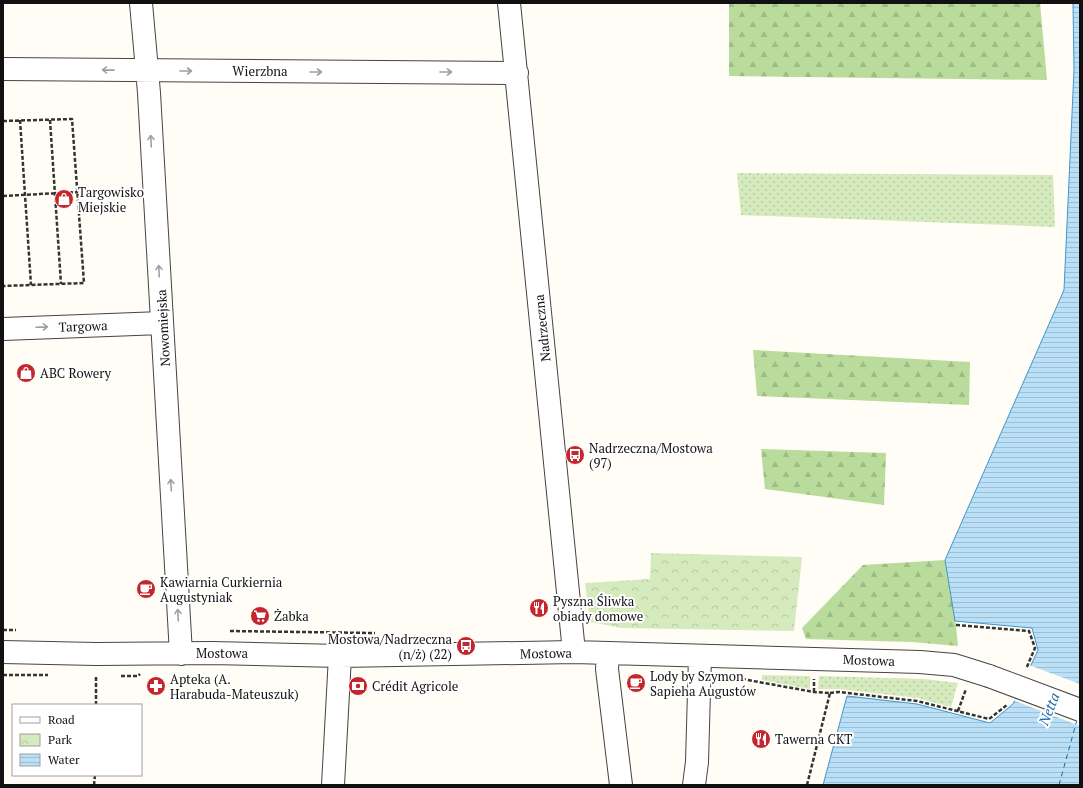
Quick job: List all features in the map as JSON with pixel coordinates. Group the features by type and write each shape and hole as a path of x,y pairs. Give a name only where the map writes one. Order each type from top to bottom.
{"street":[{"name":"Nowomiejska","path":"141,3 147,70 181,654"},
{"name":"Nadrzeczna","path":"509,3 574,652"},
{"name":"Wierzbna","path":"3,69 516,73"},
{"name":"Targowa","path":"3,329 162,322"},
{"name":"Mostowa","path":"3,652 181,654 255,653 340,656 574,652 937,663 966,668 979,679 1080,710"},
{"path":"608,653 608,669 621,785"},
{"path":"332,785 340,656"},
{"path":"694,785 697,762 700,656"}],"path":[{"path":"3,121 72,119 84,282 3,286"},
{"path":"20,120 31,285"},
{"path":"50,120 61,284"},
{"path":"3,196 78,192"},
{"path":"3,630 20,630"},
{"path":"96,676 96,704"},
{"path":"738,678 814,692 830,693 807,785"},
{"path":"814,678 814,692"},
{"path":"958,711 979,679"}],"green space":[{"path":"729,3 1040,3 1047,80 729,76"},
{"path":"737,173 1053,175 1055,227 741,215"},
{"path":"753,350 970,362 969,405 757,396"},
{"path":"761,449 886,453 884,505 765,489"},
{"path":"651,553 802,557 794,631 622,628 590,622 585,583 650,579"},
{"path":"945,560 958,646 912,642 806,639 802,628 863,565"},
{"path":"762,675 810,676 810,689 762,680"},
{"path":"819,676 924,679 958,683 951,707 917,698 840,689 818,689"}],"water":[{"name":"Netta","path":"1073,3 1080,3 1080,785 823,785 847,696 917,704 990,723 1013,704 1038,650 1032,628 955,621 945,560 1064,290 1074,70"}],"pier":[{"path":"1029,665 1080,684 1080,726 1013,700"}],"ferry route":[{"path":"1059,785 1077,720"}],"place":[{"name":"Targowisko Miejskie","path":"64,199"},
{"name":"ABC Rowery","path":"26,373"},
{"name":"Nadrzeczna/Mostowa (97)","path":"575,455"},
{"name":"Kawiarnia Curkiernia Augustyniak","path":"146,589"},
{"name":"Pyszna Śliwka obiady domowe","path":"539,608"},
{"name":"Żabka","path":"260,616"},
{"name":"Mostowa/Nadrzeczna (n/ż) (22)","path":"466,646"},
{"name":"Lody by Szymon Sapieha Augustów","path":"636,683"},
{"name":"Apteka (A. Harabuda-Mateuszuk)","path":"156,686"},
{"name":"Crédit Agricole","path":"358,686"},
{"name":"Tawerna CKT","path":"761,739"}]}
